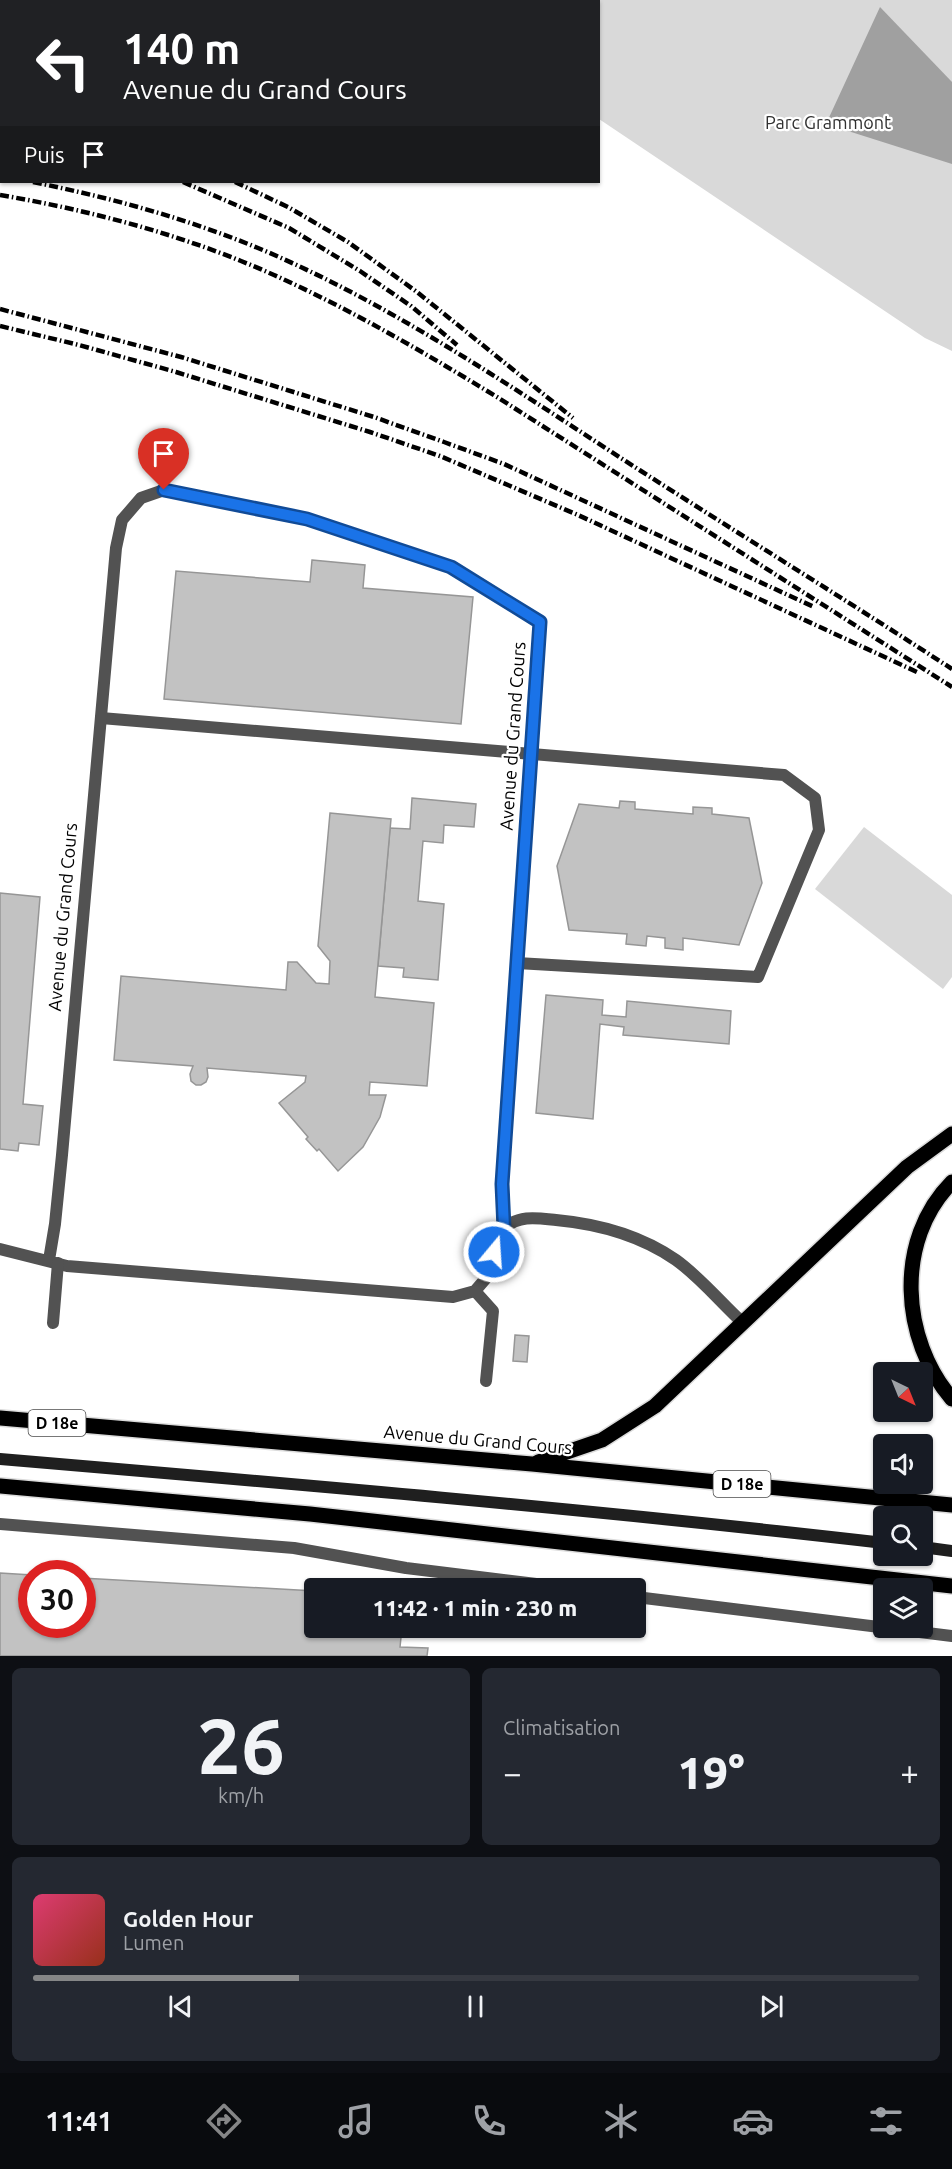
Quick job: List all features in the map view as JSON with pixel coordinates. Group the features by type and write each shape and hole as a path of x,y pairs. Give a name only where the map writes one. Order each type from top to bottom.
{"main road":[{"path":"532,1464 602,1440 655,1406 907,1167 952,1134"},
{"path":"952,1182 930,1212 920,1235 911,1272 910,1298 915,1329 926,1358 939,1385 952,1399"},
{"name":"Avenue du Grand Cours","path":"0,1418 532,1464 952,1505"},
{"name":"D 18e","path":"0,1459 417,1494 669,1518 873,1542"},
{"path":"0,1486 310,1514 952,1586"},
{"path":"933,1548 952,1551"}],"street":[{"name":"Avenue du Grand Cours","path":"53,1323 56,1213 116,548 122,520 141,498 164,490 307,519 451,567 540,622 502,1184 504,1228 496,1244 487,1277 475,1290"},
{"path":"101,718 784,775 815,798 819,830 758,977 517,963"},
{"path":"504,1228 515,1220 542,1219 594,1224 629,1235 675,1260 743,1323"},
{"path":"0,1249 67,1266 453,1297 475,1290 493,1311 486,1381"},
{"path":"0,1524 294,1548 406,1568 488,1578"},
{"path":"646,1598 952,1636"}],"green space":[{"name":"Parc Grammont","path":"600,0 952,0 952,351 925,338 600,120"},
{"path":"864,827 952,895 952,977 943,989 815,889"}],"shaded area":[{"path":"880,7 952,82 952,164 826,124"}],"building":[{"path":"312,560 365,565 363,588 473,597 461,724 164,699 176,571 310,582"},
{"path":"412,798 476,804 474,827 444,825 443,843 423,841 418,901 444,904 438,980 403,977 404,968 378,966 390,828 410,829"},
{"path":"620,801 635,802 635,809 693,814 693,807 712,808 712,814 749,818 762,883 739,945 683,938 683,950 665,948 665,938 647,936 646,946 626,944 627,934 569,930 557,866 579,804 619,808"},
{"path":"330,813 391,819 375,997 434,1003 427,1086 370,1082 369,1095 386,1095 380,1117 363,1147 338,1171 319,1149 317,1151 306,1139 308,1137 279,1103 305,1082 306,1076 207,1068 206,1082 196,1085 191,1081 190,1074 193,1066 114,1060 121,976 286,990 288,962 297,962 316,983 329,984 330,961 318,946"},
{"path":"0,893 40,897 23,1104 43,1106 39,1145 19,1143 18,1151 0,1149"},
{"path":"546,995 603,1000 602,1015 626,1017 627,1001 731,1011 729,1044 623,1035 624,1027 600,1024 593,1119 536,1113"},
{"path":"515,1335 529,1336 527,1362 513,1361"},
{"path":"0,1573 18,1574 18,1638 96,1638 96,1579 304,1590 304,1638 401,1638 400,1647 428,1648 427,1656 0,1656"}],"railway":[{"path":"38,183 96,196 189,222 249,244 326,279 464,357 952,669"},
{"path":"185,183 289,228 360,271 411,306 457,345"},
{"path":"237,183 288,207 348,242 417,292 573,418"},
{"path":"0,195 105,217 208,248 274,275 360,317 497,397 952,687"},
{"path":"0,309 181,357 374,417 444,442 504,464 814,607"},
{"path":"0,326 176,372 440,456 578,515 917,672"}],"route":[{"path":"164,490 307,519 451,567 540,622 502,1184 504,1228 494,1252"}]}
